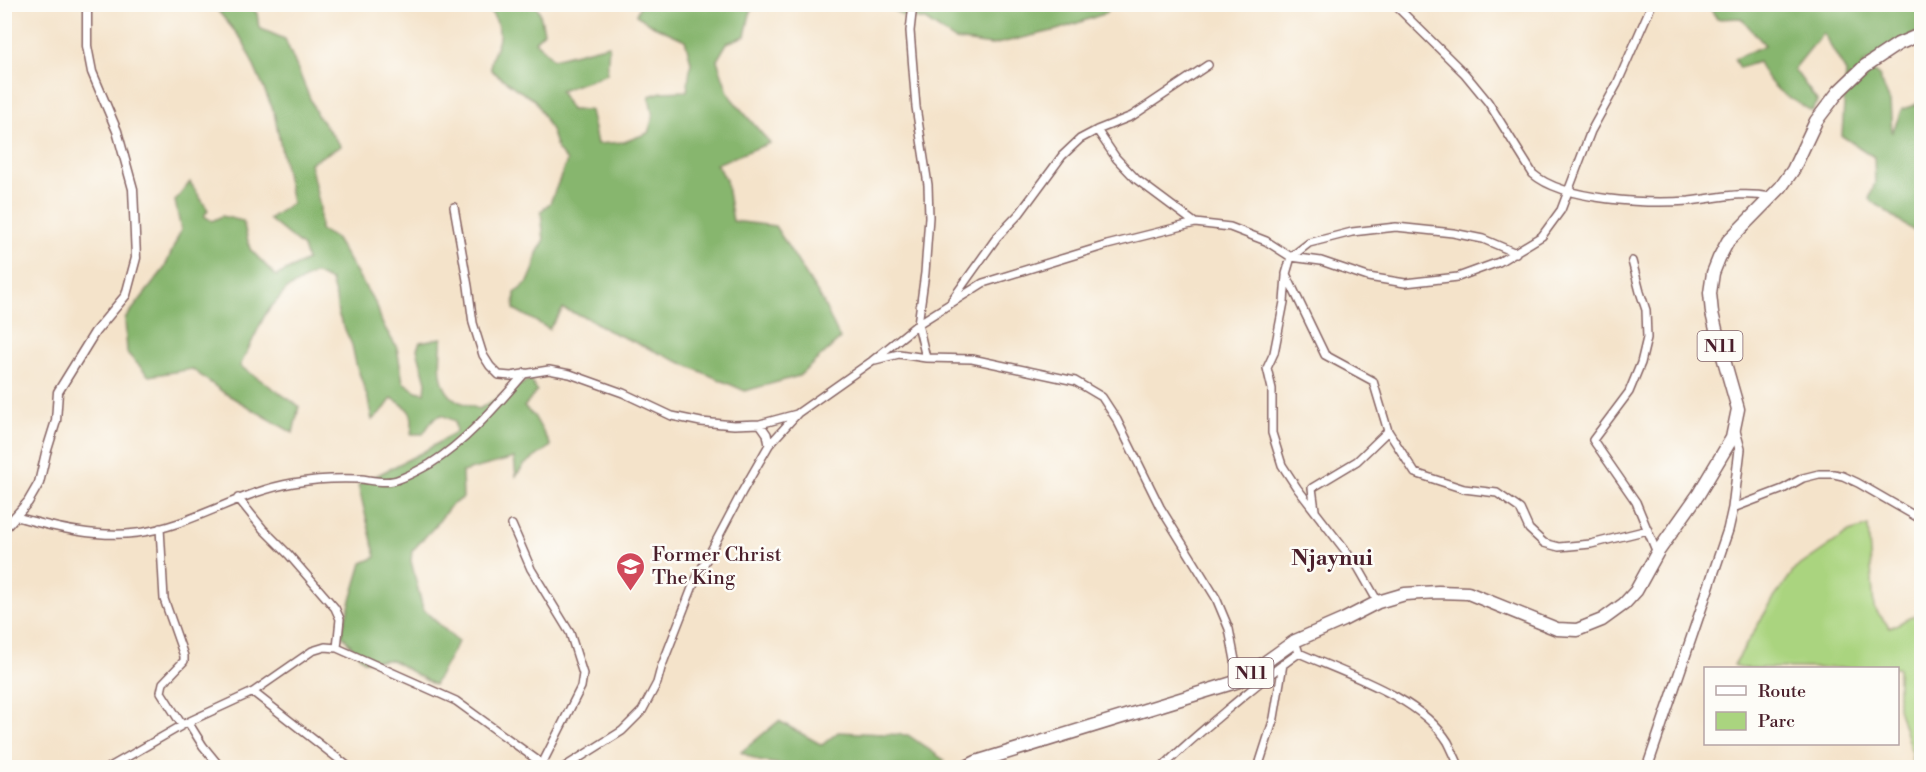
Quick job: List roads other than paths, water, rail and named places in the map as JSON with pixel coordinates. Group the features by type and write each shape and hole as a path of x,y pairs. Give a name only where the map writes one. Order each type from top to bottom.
{"highway":[{"name":"N11","path":"964,768 976,762 1239,681 1343,620 1378,602 1405,594 1468,593 1557,630 1577,630 1602,620 1624,604 1636,591 1657,553 1698,495 1732,438 1738,409 1712,313 1710,293 1713,273 1728,241 1781,187 1793,170 1816,121 1839,91 1865,66 1898,44 1922,34"}],"main road":[{"path":"1647,768 1728,530 1740,449 1733,427"}],"street":[{"path":"4,530 28,502 39,483 56,421 58,393 95,332 126,295 136,258 133,189 117,131 92,72 87,46 87,4"},
{"path":"912,4 910,31 915,96 928,185 925,273 918,324 926,358"},
{"path":"1394,4 1465,74 1488,102 1533,174 1540,180 1569,193 1586,196 1660,201 1688,201 1735,194 1771,197"},
{"path":"563,768 622,731 642,711 657,683 694,583 741,492 770,445 798,413 918,324 983,283 1107,245 1195,223 1230,227 1266,242 1291,257 1321,261 1368,277 1405,283 1458,277 1499,262 1542,236 1561,210 1591,130 1617,84 1652,4"},
{"path":"952,301 998,237 1020,213 1062,156 1080,139 1097,129 1132,116 1208,65"},
{"path":"1097,129 1116,158 1136,179 1195,223"},
{"path":"454,207 473,323 483,355 499,375 511,376 549,370 570,374 623,393 672,416 701,422 734,425 760,424 798,413"},
{"path":"1378,602 1358,567 1282,465 1272,433 1272,389 1267,368 1274,353 1284,302 1286,274 1291,257 1309,243 1352,232 1396,227 1454,232 1483,239 1516,253"},
{"path":"1632,261 1646,310 1647,338 1641,363 1629,392 1593,440 1636,502 1657,553"},
{"path":"1286,274 1325,355 1373,381 1388,431 1415,473 1464,489 1497,493 1520,509 1529,529 1544,543 1560,547 1591,544 1648,530"},
{"path":"872,360 899,354 926,358 972,359 1075,381 1102,397 1117,420 1160,507 1216,598 1229,629 1239,681"},
{"path":"16,517 46,525 100,534 139,533 160,528 266,488 310,480 392,481 430,464 457,443 487,416 525,373"},
{"path":"760,424 767,434 770,445"},
{"path":"1315,510 1312,488 1357,462 1388,431"},
{"path":"1733,508 1783,489 1803,478 1819,474 1833,474 1843,476 1922,520"},
{"path":"238,498 262,529 289,555 334,608 340,619 341,628 338,648"},
{"path":"108,768 185,724 253,692 312,651 325,647 338,648 456,701 543,767 581,687 583,674 570,633 531,569 512,525"},
{"path":"160,528 164,599 184,656 184,661 163,683 161,692 221,768"},
{"path":"1162,768 1180,750 1283,664 1297,647 1390,693 1421,713 1447,741 1460,768"},
{"path":"1258,768 1274,718 1283,664"},
{"path":"253,692 350,768"}],"place":[{"name":"Former Christ The King","path":"631,592"}],"district":[{"name":"Njaynui","path":"1332,557"}]}
